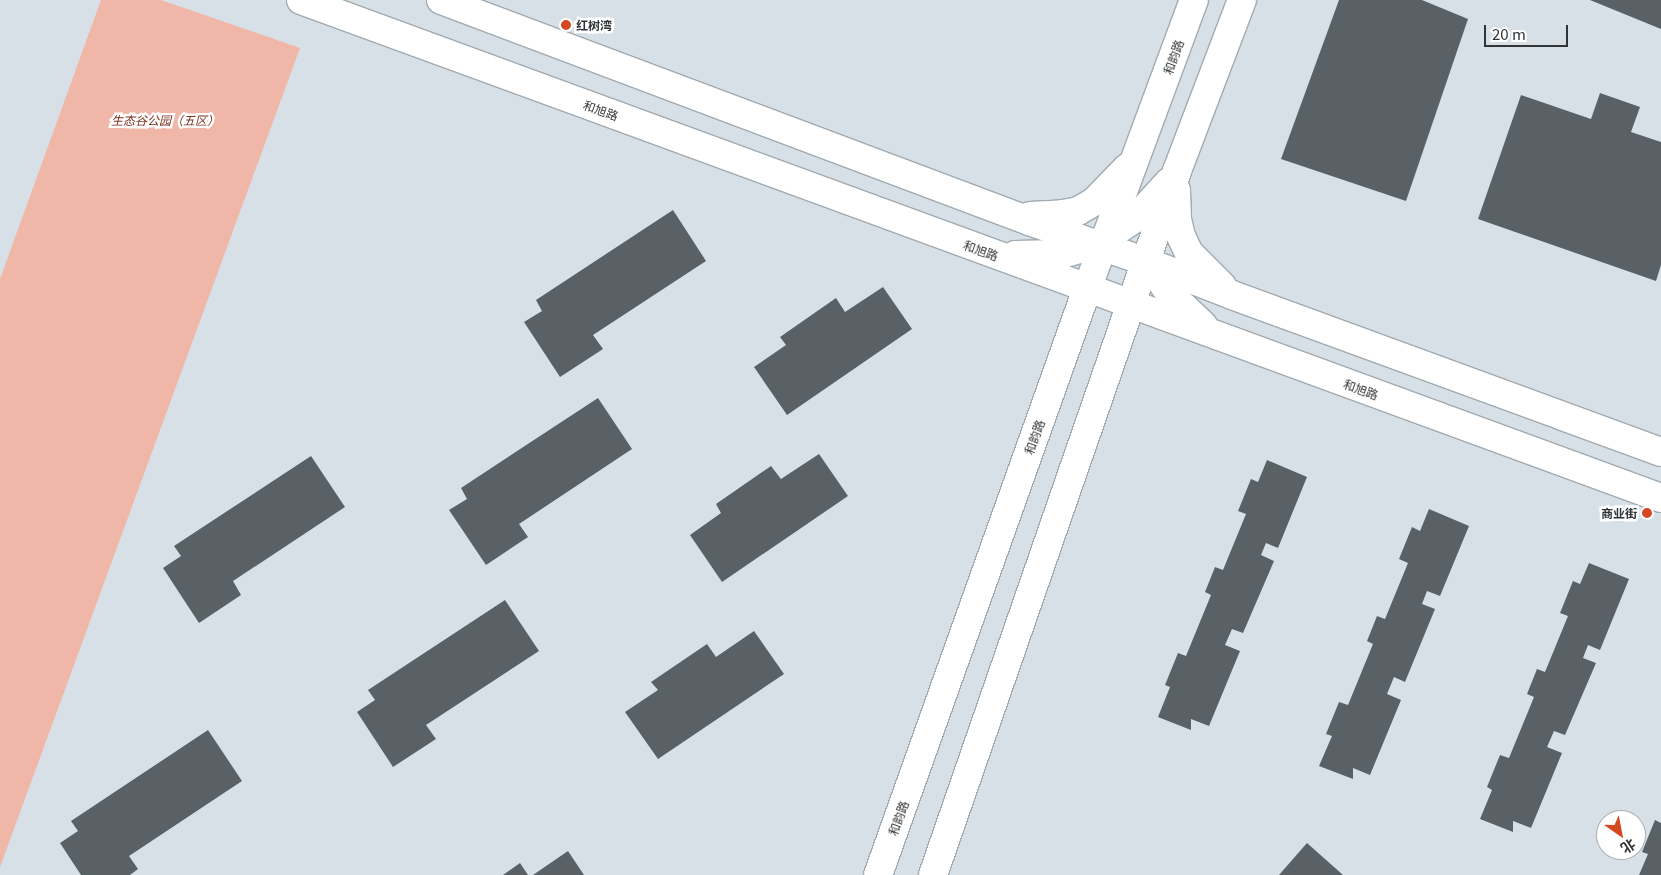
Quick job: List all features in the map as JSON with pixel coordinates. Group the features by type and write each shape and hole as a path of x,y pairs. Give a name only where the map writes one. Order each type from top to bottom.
{"main road":[{"name":"和旭路","path":"301,0 1661,498"},
{"path":"441,0 1014,215 1102,243 1232,296 1661,452"},
{"name":"和韵路","path":"878,875 1102,243 1194,0"},
{"path":"933,875 1147,262 1177,170 1242,0"},
{"path":"1014,215 1043,216 1078,211 1095,201 1136,157"},
{"path":"1136,157 1137,217 1147,262 1161,284 1184,309 1198,322 1223,338"},
{"path":"984,251 1011,255 1050,256 1102,243 1137,217 1177,170"},
{"path":"1177,170 1175,203 1180,236 1189,253 1232,296"}],"green space":[{"name":"生态谷公园（五区）","path":"101,0 161,0 300,48 0,867 0,279"}],"building":[{"path":"1339,0 1422,0 1468,19 1406,201 1281,159"},
{"path":"1590,0 1661,0 1661,29"},
{"path":"1600,93 1640,107 1631,132 1661,142 1661,265 1656,281 1478,219 1521,95 1591,119"},
{"path":"673,210 706,261 593,335 603,349 560,377 524,322 542,311 536,300"},
{"path":"883,287 912,329 787,415 754,367 786,345 780,337 836,298 845,312"},
{"path":"598,398 632,449 519,524 528,537 486,565 449,510 467,499 461,488"},
{"path":"819,454 848,496 722,582 690,535 721,513 716,504 771,466 781,479"},
{"path":"311,456 345,507 233,581 241,595 199,623 163,568 181,556 174,546"},
{"path":"1267,460 1307,477 1278,548 1266,543 1261,555 1274,561 1243,633 1232,629 1225,645 1240,651 1209,726 1191,719 1191,730 1158,717 1170,687 1165,685 1178,653 1186,656 1211,595 1205,592 1215,567 1223,570 1246,514 1238,511 1251,479 1258,482"},
{"path":"1429,509 1469,526 1440,596 1427,591 1422,604 1435,609 1405,682 1394,677 1387,694 1401,700 1370,775 1353,768 1353,779 1319,766 1332,736 1326,734 1339,702 1348,705 1373,644 1367,641 1377,616 1385,619 1408,563 1399,559 1412,527 1420,531"},
{"path":"1589,563 1629,579 1600,650 1588,645 1583,658 1596,663 1565,735 1554,731 1547,747 1562,753 1531,828 1513,821 1513,832 1480,819 1492,790 1487,787 1500,755 1509,758 1534,697 1527,694 1537,669 1545,672 1568,616 1560,613 1573,581 1580,584"},
{"path":"505,600 539,651 426,725 436,739 393,767 357,712 375,700 368,690"},
{"path":"754,631 784,674 658,759 625,712 658,690 651,682 707,644 716,657"},
{"path":"208,730 242,781 129,856 138,869 130,875 81,875 60,843 78,831 71,821"},
{"path":"1655,820 1661,823 1661,875 1639,875 1648,854 1646,853 1646,842"},
{"path":"1307,843 1343,875 1279,875"},
{"path":"568,851 584,875 533,875"},
{"path":"520,863 528,875 503,875"}],"place":[{"name":"红树湾","path":"566,25"},
{"name":"商业街","path":"1647,513"}]}
